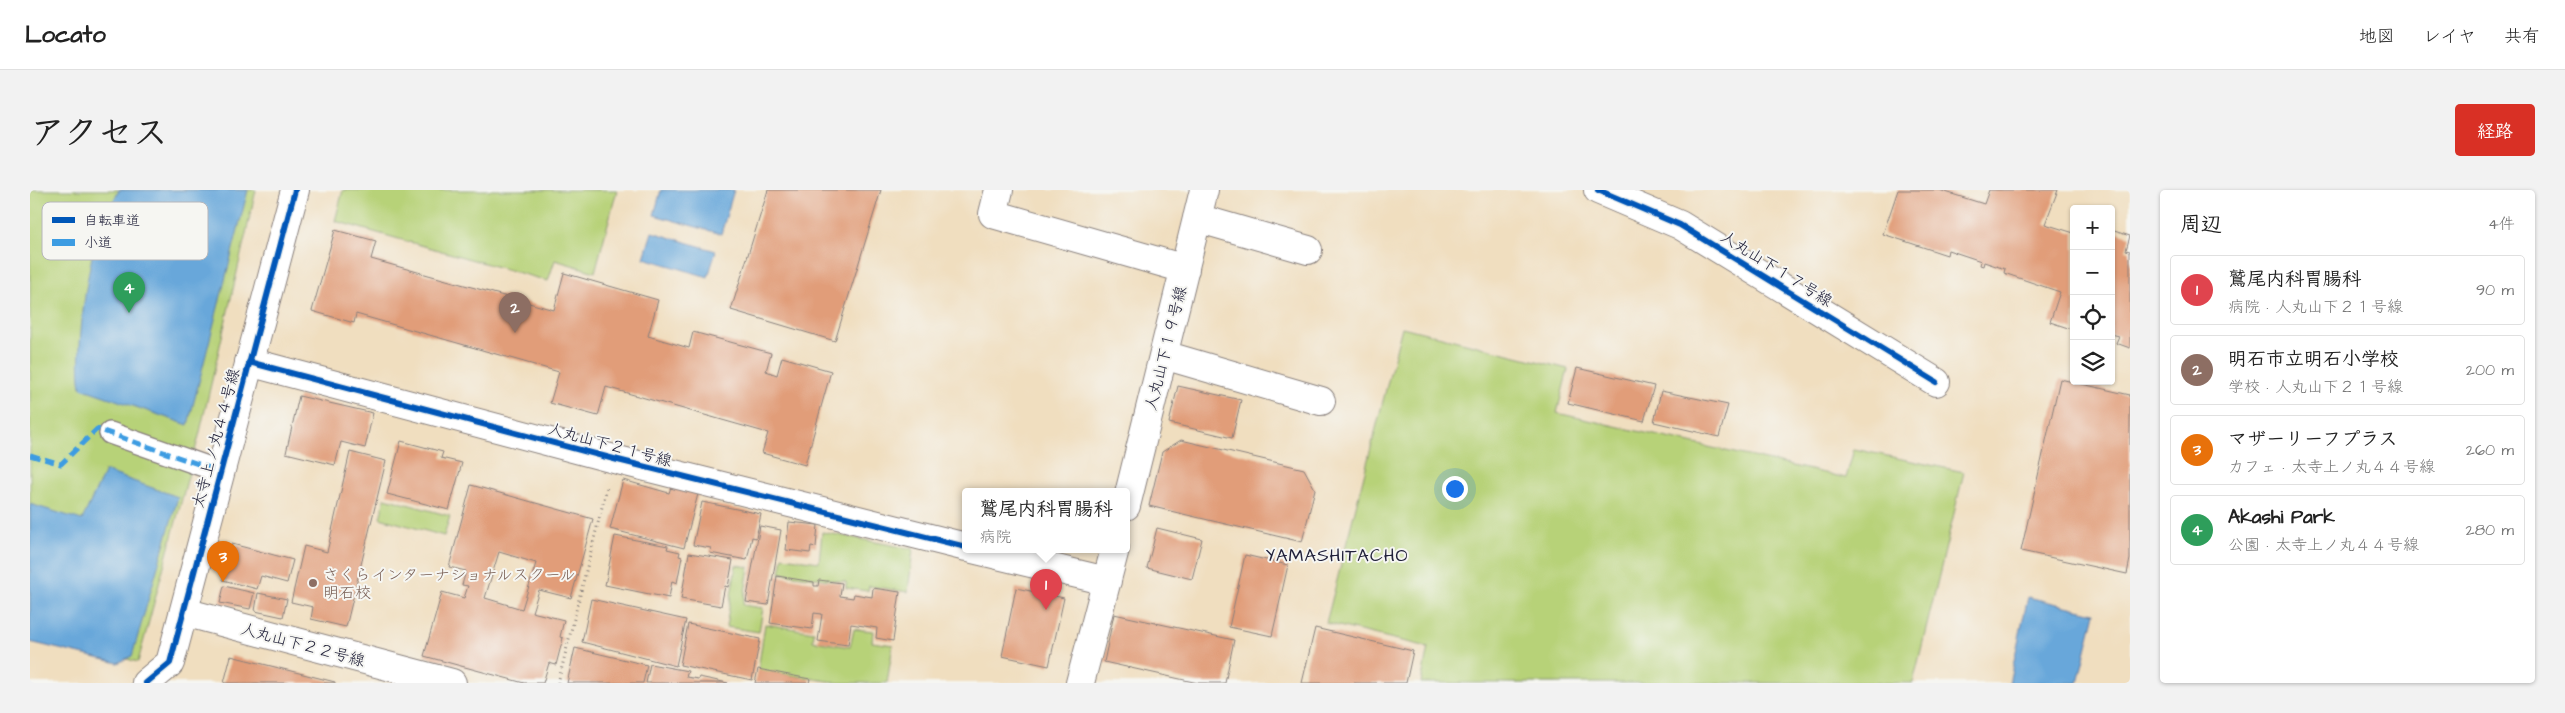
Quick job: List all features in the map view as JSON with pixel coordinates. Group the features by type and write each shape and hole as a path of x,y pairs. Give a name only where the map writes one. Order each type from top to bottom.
{"street":[{"name":"太寺上ノ丸４４号線","path":"146,683 170,663 295,190"},
{"path":"999,190 993,214 1185,269"},
{"name":"人丸山下１９号線","path":"1130,490 1204,190"},
{"name":"人丸山下１７号線","path":"1598,190 1680,225 1936,382"},
{"path":"1197,218 1308,250"},
{"path":"1164,355 1321,400"},
{"name":"人丸山下２１号線","path":"249,362 614,459 962,546"},
{"path":"110,433 221,472"},
{"path":"989,553 1107,581"},
{"path":"1080,683 1114,553"},
{"name":"人丸山下２２号線","path":"184,612 452,683"}],"path":[{"path":"558,683 614,459"}],"green space":[{"path":"30,190 256,190 199,436 138,662 30,633"},
{"path":"343,190 617,190 595,272 555,260 548,281 335,221"},
{"path":"1402,327 1568,369 1557,413 1846,478 1854,449 1964,472 1913,683 1421,683 1428,647 1326,623"},
{"path":"385,498 450,516 444,536 380,518"},
{"path":"822,532 913,549 908,592 869,586 868,591 846,588 846,582 780,573 783,557 819,562"},
{"path":"736,565 749,567 743,605 763,608 759,632 726,627"},
{"path":"765,624 814,632 813,641 850,647 854,629 873,631 872,642 893,645 887,683 840,683 758,670"}],"water":[{"path":"119,190 248,190 188,425 81,388 80,353 83,308 92,260 208,260 208,202 113,202"},
{"path":"661,190 734,190 721,234 654,215"},
{"path":"652,232 716,251 708,277 644,258"},
{"path":"105,471 178,497 132,656 118,663 30,642 30,504 82,520"},
{"path":"2028,597 2095,613 2078,683 2009,683"}],"building":[{"path":"768,190 881,190 835,341 731,310"},
{"path":"1898,190 1939,190 1984,204 1989,190 2058,190 2045,224 2070,232 2070,329 2050,322 2060,292 2004,273 2005,269 1984,262 1983,266 1980,265 1981,261 1948,250 1947,255 1883,234"},
{"path":"335,230 376,241 371,259 554,310 564,273 658,300 648,336 689,348 693,332 771,353 766,371 777,375 782,357 831,371 805,465 762,453 768,433 606,387 598,416 550,403 559,372 356,314 354,323 312,311"},
{"path":"2115,231 2130,236 2126,250 2130,251 2130,348 2116,343 2119,336 2115,335"},
{"path":"1577,368 1654,386 1644,421 1568,403"},
{"path":"2060,379 2070,381 2070,385 2086,385 2130,395 2130,559 2127,574 2021,551"},
{"path":"1178,386 1241,400 1232,438 1169,423"},
{"path":"1661,391 1728,405 1719,437 1654,422"},
{"path":"299,396 373,413 365,448 341,442 335,465 286,453"},
{"path":"1181,440 1304,469 1315,489 1302,542 1149,506 1162,452"},
{"path":"401,441 443,452 441,458 462,463 449,510 387,494"},
{"path":"350,452 386,461 346,627 311,619 313,607 291,602 304,546 327,552"},
{"path":"623,480 669,493 671,487 698,494 684,548 610,529"},
{"path":"471,485 593,519 571,598 539,590 532,612 564,620 560,637 563,638 556,665 549,663 543,683 524,683 424,656 442,592 464,598 468,586 462,585 466,571 449,567","holes":["499,552 536,563 522,609 485,598"]},
{"path":"702,502 761,514 756,538 752,537 747,560 710,553 711,548 693,545"},
{"path":"789,522 818,525 816,547 811,546 810,553 786,550"},
{"path":"760,526 781,530 768,605 746,602"},
{"path":"1157,528 1202,539 1192,579 1147,568"},
{"path":"615,536 668,546 667,549 680,552 679,556 682,557 677,583 672,581 669,598 605,585"},
{"path":"232,544 293,560 287,583 261,576 257,589 223,580"},
{"path":"689,553 733,560 728,587 725,586 721,606 681,599"},
{"path":"1245,555 1288,565 1272,636 1229,627"},
{"path":"777,576 814,582 814,586 818,586 819,580 842,583 840,596 853,598 854,594 872,597 873,588 900,592 893,641 876,638 877,628 851,624 848,645 818,641 822,614 814,613 812,629 770,623"},
{"path":"224,586 254,593 250,609 220,603"},
{"path":"1016,588 1064,598 1049,666 1002,656"},
{"path":"258,593 287,599 283,617 255,611"},
{"path":"591,599 686,620 676,666 582,642"},
{"path":"1114,614 1234,640 1225,683 1198,683 1104,662"},
{"path":"688,624 760,639 752,680 680,665"},
{"path":"1315,628 1413,651 1406,683 1302,683"},
{"path":"575,648 647,665 643,683 567,683"},
{"path":"231,656 335,682 335,683 224,683"},
{"path":"650,664 688,671 686,677 698,679 699,677 728,683 646,683"},
{"path":"758,669 810,679 809,683 755,683"}],"marked path":[{"path":"30,455 61,464 97,429 221,472"}],"cycle path":[{"path":"146,683 170,663 295,190"},
{"path":"1598,190 1680,225 1936,382"},
{"path":"249,362 614,459 962,546"}],"place":[{"name":"Akashi Park","path":"129,313"},
{"name":"明石市立明石小学校","path":"515,333"},
{"name":"マザーリーフプラス","path":"223,582"},
{"name":"さくらインターナショナルスクール 明石校","path":"313,583"},
{"name":"鷲尾内科胃腸科","path":"1046,610"}],"district":[{"name":"YAMASHITACHO","path":"1337,555"}]}
